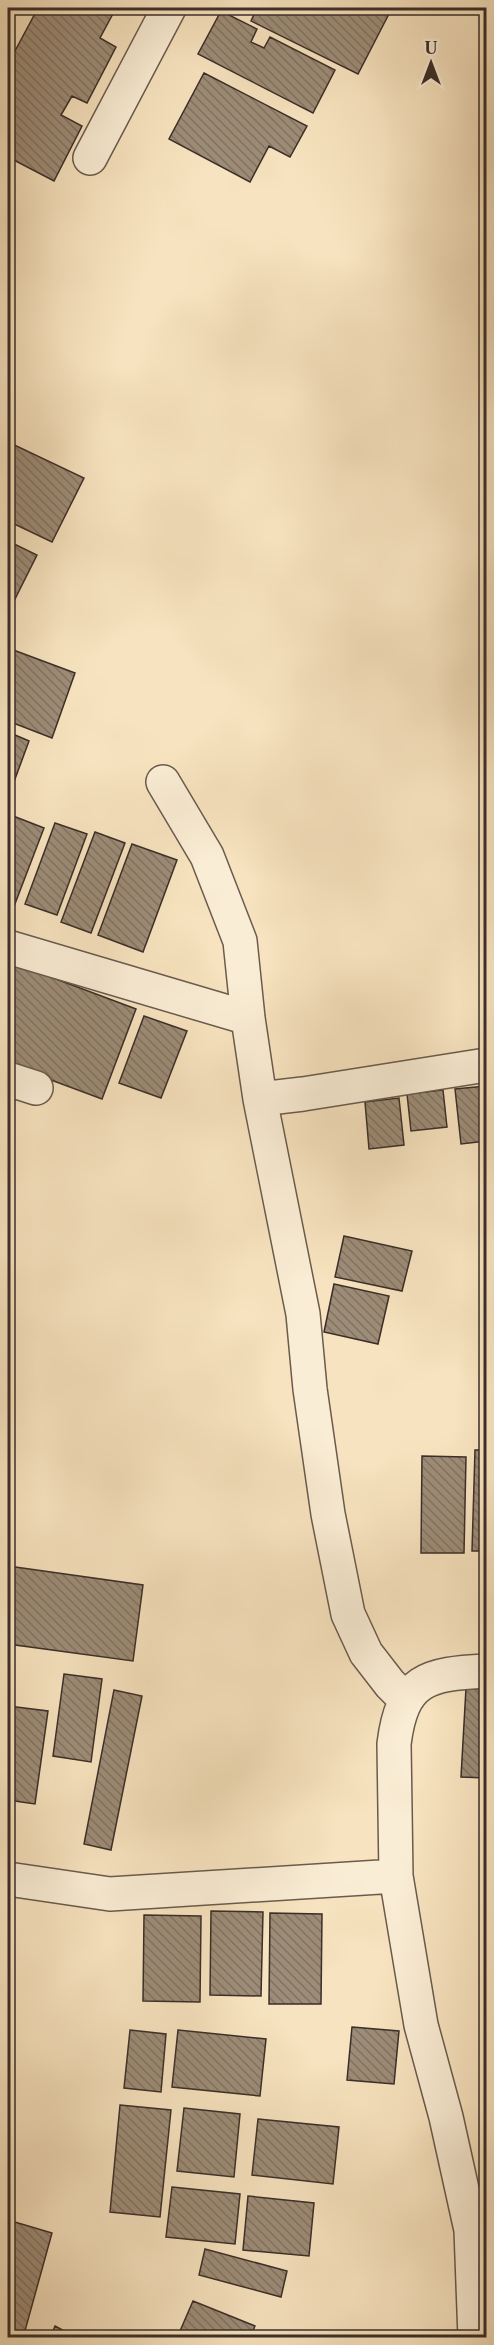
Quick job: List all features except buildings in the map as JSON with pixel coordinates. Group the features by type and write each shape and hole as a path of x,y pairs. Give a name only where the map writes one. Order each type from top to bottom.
{"street":[{"path":"90,158 169,8"},
{"path":"164,782 207,856 240,941 260,1099 303,1314 310,1389 327,1503 348,1614 366,1653 405,1700"},
{"path":"8,947 248,1018"},
{"path":"260,1099 486,1065"},
{"path":"475,2337 471,2230 446,2117 421,2025 396,1876 394,1744 396,1726 405,1700 429,1678 446,1673 486,1671"},
{"path":"8,1880 110,1894 396,1876"}]}
